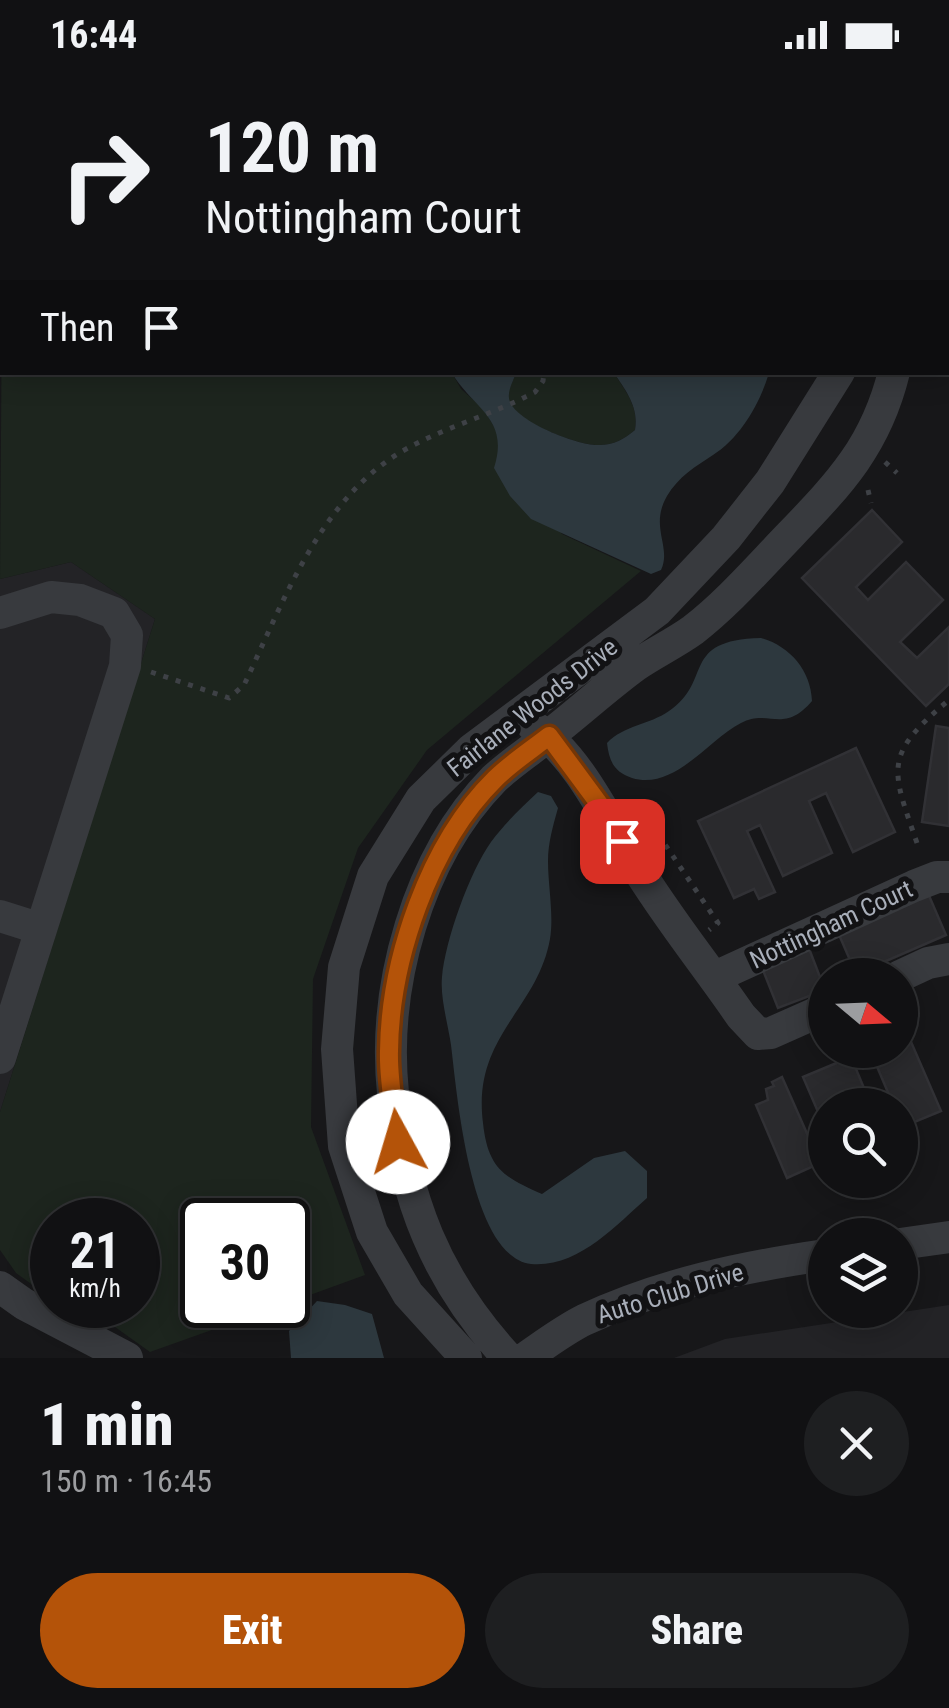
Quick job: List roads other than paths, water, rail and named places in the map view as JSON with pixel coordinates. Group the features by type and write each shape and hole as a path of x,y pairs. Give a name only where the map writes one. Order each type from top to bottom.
{"street":[{"name":"Fairlane Woods Drive","path":"466,1358 408,1294 372,1232 344,1146 338,1052 344,968 373,876 421,799 472,748 657,611 716,549 770,482 837,375"},
{"name":"Fairlane Woods Drive","path":"508,1358 477,1325 444,1277 398,1142 389,1053 396,974 420,898 453,832 494,779 636,666 694,629 800,525 872,438 893,375"},
{"path":"0,613 51,596 80,600 114,612 128,634 126,666 42,929 10,996 0,1058"},
{"name":"Nottingham Court","path":"516,716 549,736 611,820 633,862 714,978 758,1034 771,1033 808,1017"},
{"name":"Nottingham Court","path":"714,978 914,886 949,877"},
{"path":"0,916 42,929"},
{"path":"918,968 949,959"},
{"path":"338,1052 389,1053"},
{"path":"918,1241 949,1237"},
{"name":"Auto Club Drive","path":"525,1358 581,1321 642,1297 695,1280 808,1258"},
{"path":"0,1287 24,1304 127,1358"}]}
